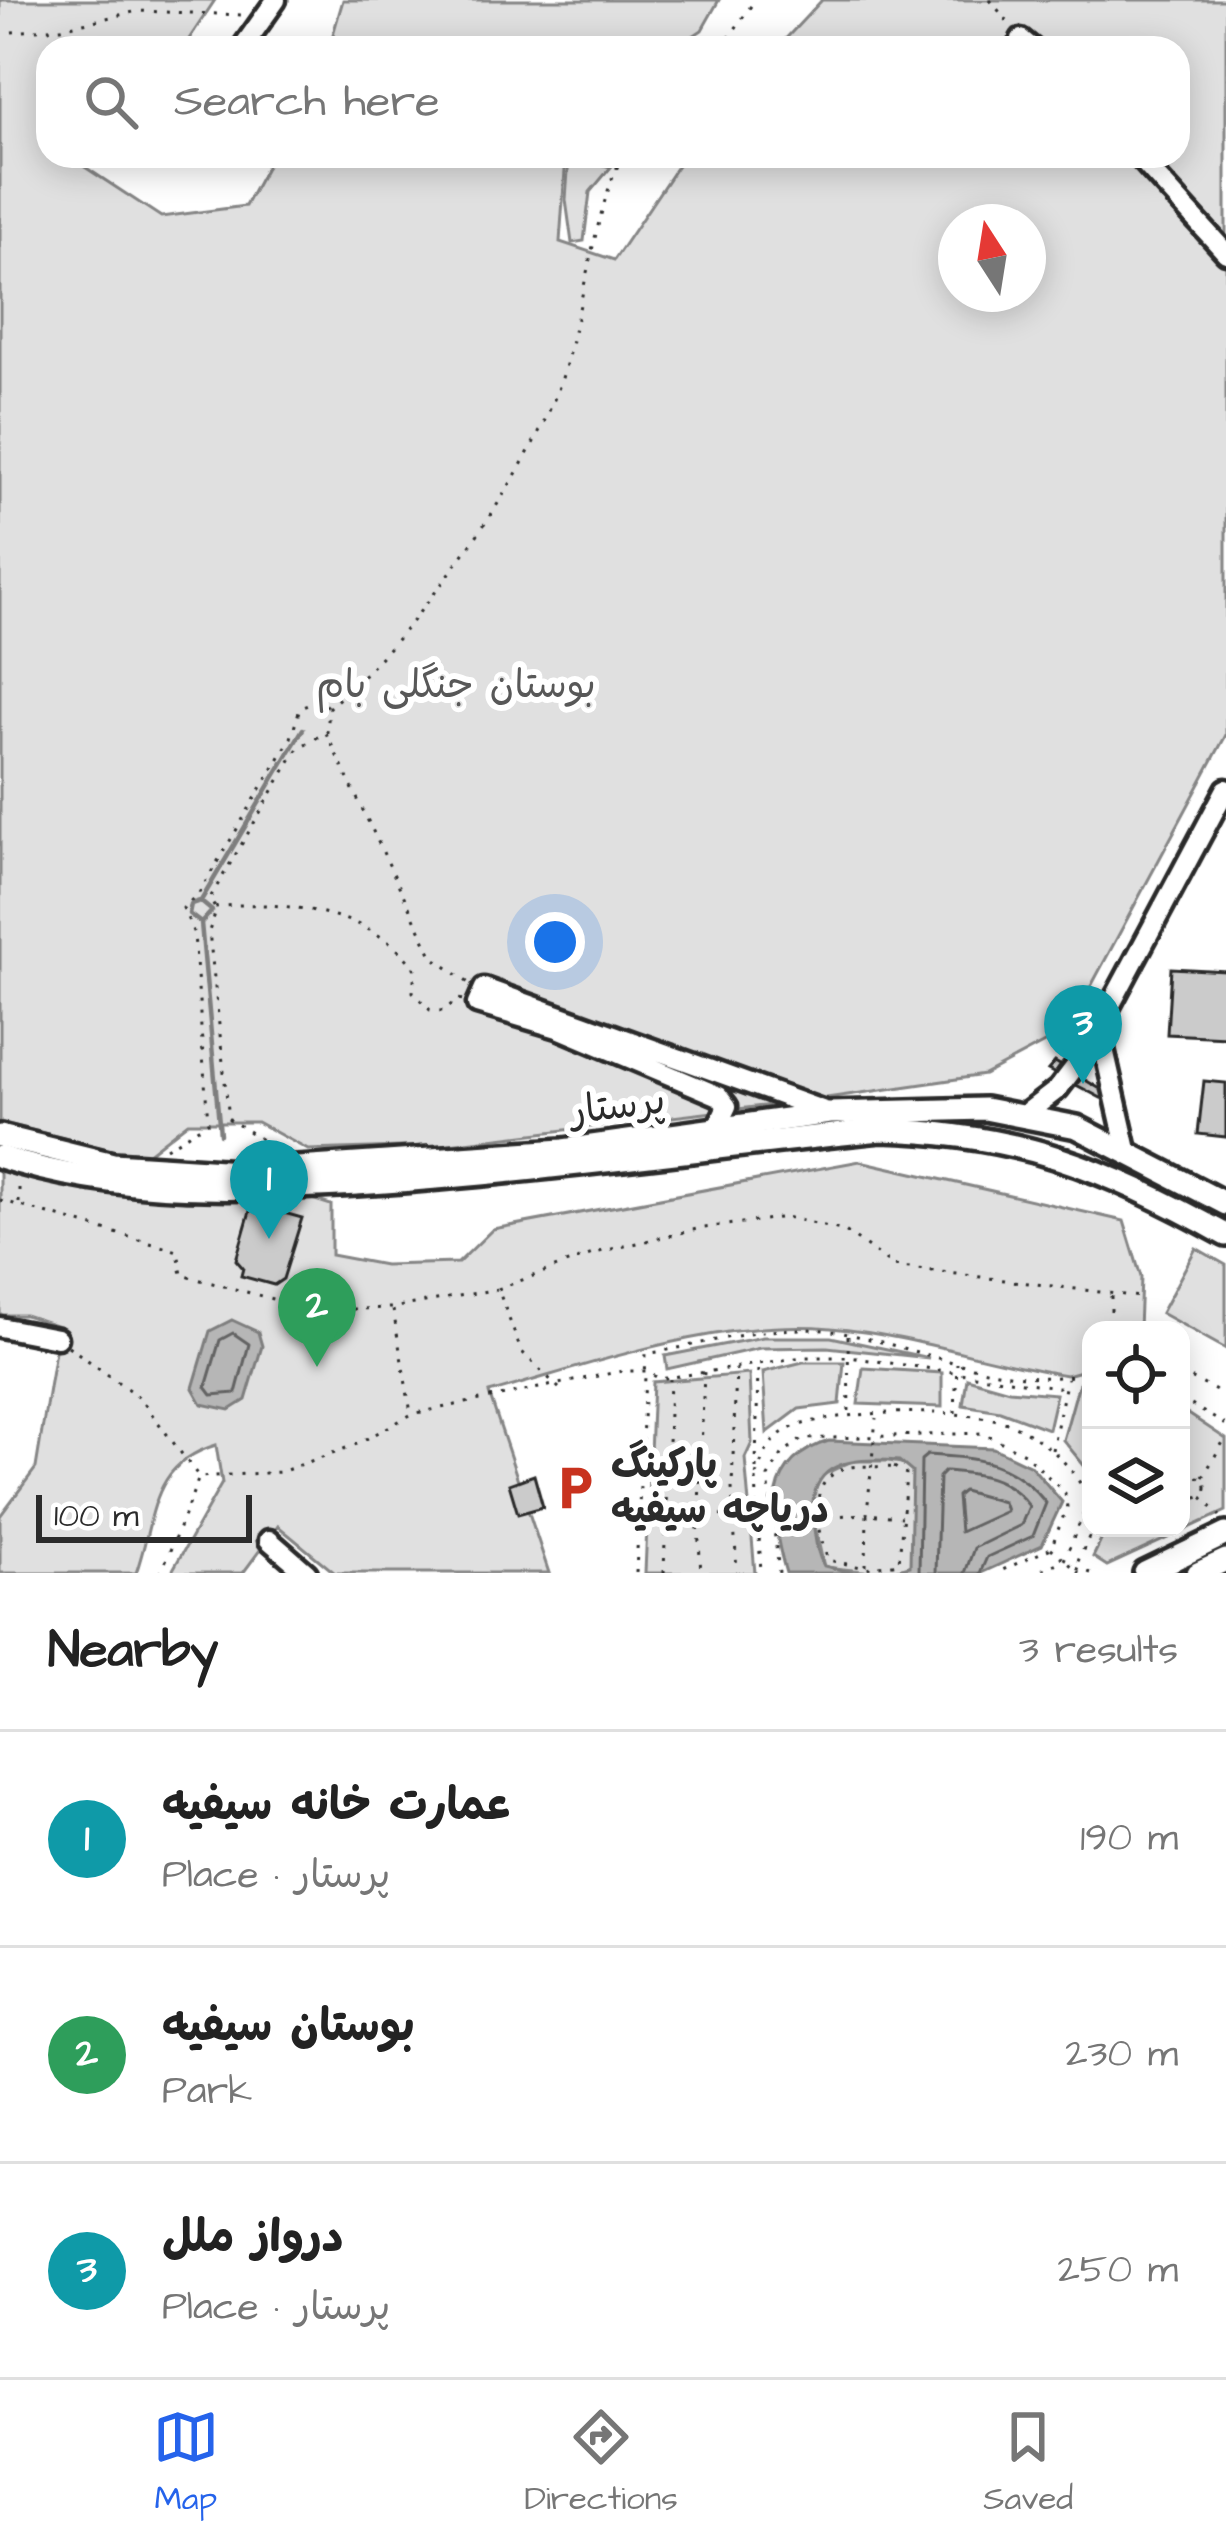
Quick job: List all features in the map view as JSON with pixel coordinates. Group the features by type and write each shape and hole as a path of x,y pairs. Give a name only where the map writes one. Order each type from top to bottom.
{"main road":[{"name":"پرستار","path":"0,1136 155,1171 294,1168 563,1150 830,1113 920,1107 1024,1115 1077,1127 1226,1204"},
{"name":"پرستار","path":"9,1160 137,1186 280,1189 600,1165 881,1130 929,1131 1000,1139 1063,1156 1226,1235"},
{"path":"1145,1573 1226,1534"},
{"path":"1198,1573 1226,1560"}],"street":[{"path":"250,36 270,8"},
{"path":"1149,168 1226,253"},
{"path":"1024,1115 1058,1089 1100,1027 1226,789"},
{"path":"480,996 830,1113"},
{"path":"480,996 687,1078 719,1096 727,1106 715,1131"},
{"path":"1100,1027 1126,1150"},
{"path":"0,1327 57,1338"},
{"path":"268,1540 307,1573"}],"path":[{"path":"730,36 755,0"},
{"path":"990,0 1021,36"},
{"path":"0,32 61,28 138,10 270,8"},
{"path":"480,996 433,957 326,733 328,708 360,681 512,488 560,384 620,168"},
{"path":"155,1171 158,1156 208,1122 194,934 183,908 199,892 290,738 300,708 321,700 328,708"},
{"path":"294,1168 283,1153 229,1119 209,931 215,907 211,895 298,748 326,733"},
{"path":"215,907 291,907 346,922 402,950 415,969 412,992 430,1010 443,1012 458,998 480,996"},
{"path":"9,1160 19,1206"},
{"path":"0,1200 178,1251 182,1275 314,1310 392,1308 498,1289 595,1253 786,1216 845,1231 893,1266 1140,1297"},
{"path":"498,1289 521,1351 565,1394"},
{"path":"1111,1295 1111,1321"},
{"path":"392,1308 412,1414"},
{"path":"636,1573 646,1354 764,1332 848,1335 957,1361 1067,1378 1082,1375"},
{"path":"848,1335 848,1418"},
{"path":"57,1338 140,1398 199,1478"},
{"path":"199,1478 281,1472 357,1444 412,1414 549,1382 646,1371 670,1377 758,1363 849,1357 1064,1388"},
{"path":"955,1415 957,1361"},
{"path":"758,1363 755,1517 761,1573"},
{"path":"736,1366 737,1573"},
{"path":"688,1517 699,1507 704,1371"},
{"path":"664,1573 670,1377"},
{"path":"1052,1452 1067,1378"},
{"path":"1190,1378 1226,1396"},
{"path":"1190,1404 1226,1425"},
{"path":"756,1475 775,1438 789,1429 876,1416 955,1415 1013,1425 1071,1469 1089,1501 1064,1560 1034,1573"},
{"path":"866,1568 876,1416"},
{"path":"778,1573 768,1477 782,1453 802,1439 983,1433 1024,1453 1065,1493 1067,1507 1051,1548 996,1573"},
{"path":"1202,1479 1226,1437"},
{"path":"872,1467 894,1467 906,1474 899,1563 866,1568 829,1560 817,1495 826,1481 846,1468 872,1467"},
{"path":"756,1475 768,1477"},
{"path":"160,1573 199,1478"},
{"path":"1190,1479 1202,1479"},
{"path":"1201,1496 1206,1487 1202,1479"},
{"path":"1190,1491 1226,1519"},
{"path":"699,1507 706,1514 755,1517"},
{"path":"700,1573 698,1525 706,1514"},
{"path":"666,1515 688,1517 698,1525"},
{"path":"818,1516 902,1517"},
{"path":"1077,1571 1090,1537"},
{"path":"1051,1548 1077,1571 1091,1573"}],"green space":[{"name":"بوستان جنگلی بام","path":"0,0 215,0 191,36 36,36 36,168 87,168 161,217 245,206 266,168 565,168 560,242 614,260 676,168 1190,168 1190,36 788,36 822,0 1226,0 1226,735 1067,1031 984,1075 433,1146 308,1150 257,1122 188,1122 142,1158 0,1122"},
{"path":"343,0 719,0 702,30 693,36 332,36"},
{"path":"568,168 610,168 590,192 584,241 572,243 566,200"},
{"path":"860,1161 1124,1221 1141,1277 1139,1321 1082,1321 1082,1371 1066,1375 861,1331 788,1327 701,1336 489,1393 549,1573 335,1573 278,1526 243,1573 171,1573 222,1483 216,1445 178,1465 167,1479 136,1573 0,1573 0,1516 36,1468 59,1326 25,1315 0,1315 0,1171 186,1201 312,1199 331,1205 331,1255 384,1265 458,1263 493,1229"},
{"path":"1196,1248 1226,1265 1226,1349 1190,1329 1190,1321 1175,1321 1161,1313"},
{"path":"763,1337 831,1337 929,1358 827,1347 760,1348 667,1369 665,1356"},
{"path":"803,1362 844,1362 840,1404 799,1409 767,1433 763,1372"},
{"path":"863,1368 942,1373 942,1407 858,1404"},
{"path":"749,1374 752,1443 745,1458 755,1573 645,1573 653,1382"},
{"path":"967,1378 1009,1390 1056,1394 1048,1429 1000,1411 963,1405"},
{"path":"1082,1382 1082,1463 1063,1440"},
{"path":"1190,1415 1226,1439 1226,1511 1190,1528"},
{"path":"852,1461 908,1464 913,1472 911,1566 882,1573 824,1567 810,1504 821,1476"},
{"path":"1103,1537 1170,1537 1107,1566 1093,1557"}],"water":[{"path":"232,1320 258,1332 262,1346 246,1400 230,1410 202,1404 193,1388 210,1331"},
{"path":"829,1441 993,1448 1031,1466 1062,1502 1042,1545 981,1573 882,1573 910,1566 912,1472 899,1461 845,1463 822,1478 815,1490 814,1529 824,1566 854,1573 786,1573 775,1511 782,1476 808,1450"}],"building":[{"path":"1171,968 1226,971 1226,1037 1167,1034"},
{"path":"1055,1062 1102,1090 1125,1089 1126,1101 1101,1098 1048,1070"},
{"path":"1204,1081 1226,1083 1226,1137 1198,1134"},
{"path":"252,1204 302,1218 283,1279 274,1285 241,1276 243,1268 236,1260"},
{"path":"534,1475 543,1507 518,1514 509,1484"}],"waterway":[{"path":"202,899 303,729"},
{"path":"201,923 189,914 191,904 200,901 212,911 201,923 220,1134"}],"place":[{"name":"درواز ملل","path":"1083,1084"},
{"name":"عمارت خانه سیفیه","path":"269,1239"},
{"name":"بوستان سیفیه","path":"317,1367"},
{"name":"پارکینگ دریاچه سیفیه","path":"575,1488"}]}
